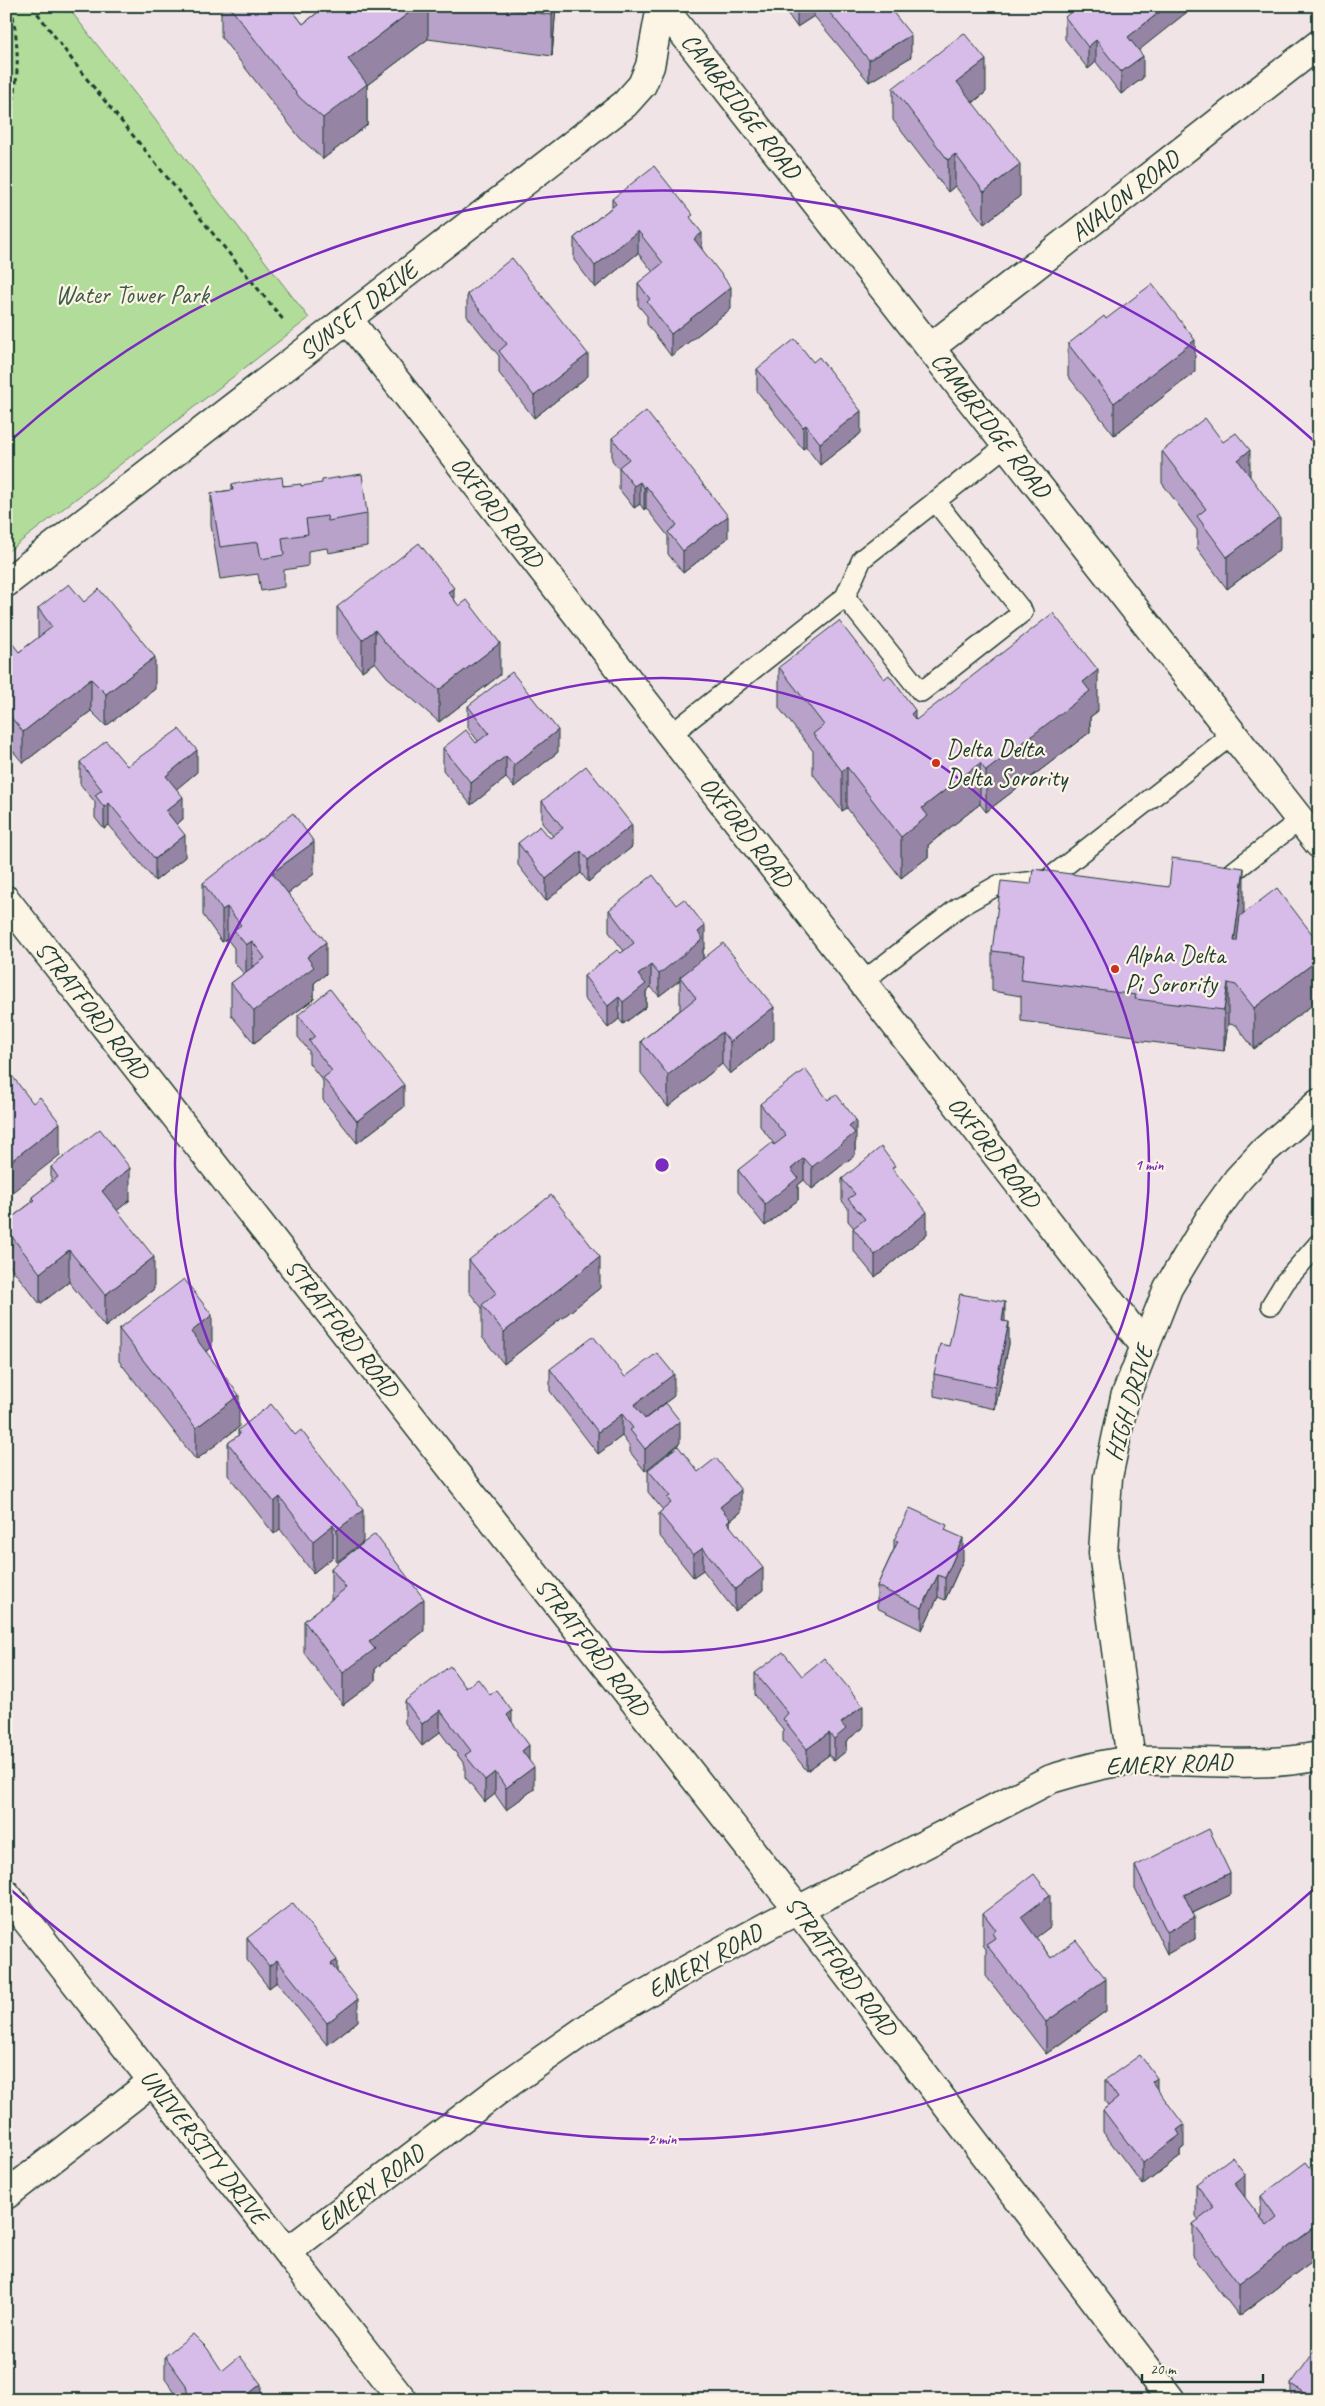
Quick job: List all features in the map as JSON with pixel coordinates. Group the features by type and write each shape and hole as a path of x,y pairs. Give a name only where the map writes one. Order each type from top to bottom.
{"street":[{"name":"SUNSET DRIVE","path":"6,583 625,104 642,85 650,66 662,6"},
{"name":"CAMBRIDGE ROAD","path":"662,6 1319,844"},
{"name":"AVALON ROAD","path":"930,348 1319,44"},
{"name":"OXFORD ROAD","path":"348,319 1144,1345"},
{"name":"STRATFORD ROAD","path":"6,900 798,1910 1171,2400"},
{"name":"HIGH DRIVE","path":"1131,1761 1103,1553 1108,1477 1125,1397 1168,1288 1210,1218 1238,1179 1264,1151 1319,1104"},
{"name":"EMERY ROAD","path":"287,2252 499,2090 592,2025 677,1975 798,1910 1051,1779 1094,1766 1131,1761 1230,1763 1302,1759 1319,1756"},
{"name":"UNIVERSITY DRIVE","path":"6,1894 403,2400"},
{"path":"6,2195 153,2081"}],"lane":[{"path":"670,735 846,597 862,559 1007,445"},
{"path":"846,597 921,692 1023,612 935,501"},
{"path":"862,982 967,902 998,885 1047,880 1233,734"},
{"path":"1208,892 1300,820"},
{"path":"1270,1305 1285,1282 1319,1243"}],"path":[{"path":"6,127 15,101 17,83 16,41 11,6"},
{"path":"32,6 82,73 290,328"}],"green space":[{"name":"Water Tower Park","path":"6,6 67,6 309,318 6,553"}],"building":[{"path":"229,6 289,6 303,24 326,6 418,6 348,59 367,84 323,118 300,98"},
{"path":"485,6 553,6 552,15"},
{"path":"824,6 888,6 911,35 869,60"},
{"path":"1078,6 1167,6 1128,37 1143,56 1121,72 1096,40 1088,47 1065,17"},
{"path":"964,33 986,60 957,82 1020,164 984,192 955,154 948,160 893,88"},
{"path":"654,166 693,215 690,217 702,233 694,239 731,287 671,334 647,302 650,299 638,283 663,263 638,231 595,266 574,238 616,204 612,199"},
{"path":"512,258 588,354 534,396 499,351 507,344 467,294"},
{"path":"1152,284 1195,340 1114,403 1068,344 1104,316 1106,319"},
{"path":"795,339 813,362 819,357 861,411 820,443 806,425 803,427 757,369"},
{"path":"646,411 728,516 683,551 668,532 677,525 646,486 644,488 640,482 634,486 619,467 629,459 612,438"},
{"path":"1205,418 1223,442 1236,433 1250,450 1238,460 1280,517 1227,557 1197,516 1206,509 1162,451"},
{"path":"362,474 367,514 328,521 327,516 306,519 308,534 282,538 284,555 261,559 258,542 220,547 211,493 233,490 232,484 282,477 283,486 301,484 301,486 322,483 322,480"},
{"path":"419,543 454,588 448,592 459,606 467,600 500,643 439,690 387,645 375,630 362,640 337,607"},
{"path":"69,584 84,602 99,589 155,657 106,694 91,679 23,732 6,711 6,647 12,643 19,652 52,627 38,608"},
{"name":"Delta Delta Delta Sorority","path":"1053,613 1098,670 1083,682 1090,691 986,771 980,763 922,808 928,816 901,837 847,767 842,771 813,734 824,725 779,667 839,621 884,679 889,675 915,710 911,714 916,720"},
{"path":"512,672 558,730 514,765 506,756 471,783 443,748 466,730 476,743 489,733 468,706"},
{"path":"179,729 197,750 166,776 183,797 166,811 185,835 155,859 109,803 104,807 95,795 102,790 80,762 106,741 127,766"},
{"path":"586,766 632,825 588,860 581,851 546,879 518,843 540,826 550,838 563,828 542,801"},
{"path":"293,813 314,842 272,873 326,942 307,957 314,967 254,1011 231,983 265,958 252,941 246,945 234,930 241,925 227,907 222,910 203,883"},
{"name":"Alpha Delta Pi Sorority","path":"1172,858 1244,868 1234,941 1237,941 1240,916 1277,888 1319,943 1319,959 1254,1008 1236,985 1228,983 1224,1010 1135,999 1136,995 1021,980 1024,955 992,951 1001,881 1031,884 1033,869 1169,887"},
{"path":"653,875 676,905 684,899 705,926 698,932 703,939 659,974 651,965 638,975 646,984 623,1002 619,997 608,1006 584,976 617,950 621,953 634,943 609,910"},
{"path":"723,943 774,1007 730,1042 722,1032 668,1075 641,1041 696,998 680,977"},
{"path":"330,989 404,1085 357,1121 323,1078 332,1071 309,1041 315,1036 298,1015"},
{"path":"6,1068 33,1103 40,1097 60,1123 6,1165"},
{"path":"805,1069 828,1100 836,1094 856,1120 849,1126 855,1133 812,1167 804,1158 791,1169 798,1178 765,1204 738,1170 772,1143 774,1145 786,1136 760,1104"},
{"path":"100,1129 130,1168 102,1191 154,1257 105,1295 69,1250 40,1273 6,1229 6,1222 35,1200 32,1197 58,1177 51,1167"},
{"path":"881,1147 895,1166 892,1168 927,1212 875,1255 853,1228 865,1219 848,1199 855,1194 842,1179"},
{"path":"551,1195 600,1257 504,1332 482,1305 496,1293 469,1260"},
{"path":"184,1279 212,1315 191,1332 239,1395 196,1428 119,1329"},
{"path":"960,1294 1005,1302 1002,1321 1009,1322 995,1387 934,1374 940,1344 949,1346"},
{"path":"593,1336 625,1377 657,1353 674,1374 634,1405 645,1419 666,1403 680,1421 645,1449 630,1430 633,1428 622,1414 598,1432 550,1369"},
{"path":"271,1404 295,1435 301,1430 363,1510 337,1530 333,1525 313,1541 280,1497 274,1502 228,1443 240,1434 238,1430"},
{"path":"678,1446 698,1472 716,1458 741,1490 720,1507 730,1519 727,1522 763,1568 735,1589 703,1548 693,1555 659,1513 671,1503 667,1498 670,1496 648,1470"},
{"path":"910,1508 947,1525 945,1530 963,1538 945,1578 938,1575 922,1608 877,1586 898,1541 894,1540"},
{"path":"375,1534 424,1599 369,1642 375,1649 343,1673 304,1621 346,1588 331,1568"},
{"path":"783,1652 802,1676 824,1658 863,1706 841,1723 846,1729 834,1739 829,1733 807,1749 783,1719 788,1713 755,1673"},
{"path":"450,1666 466,1688 478,1679 490,1695 496,1690 512,1711 507,1715 529,1745 522,1751 534,1767 506,1788 495,1772 485,1780 465,1755 471,1751 440,1710 422,1724 405,1701"},
{"path":"1209,1829 1230,1873 1184,1895 1195,1917 1167,1932 1135,1866"},
{"path":"1034,1874 1050,1895 1021,1917 1051,1958 1076,1940 1106,1979 1046,2022 986,1944 995,1938 992,1933 996,1930 983,1913"},
{"path":"293,1903 337,1960 331,1964 358,1999 327,2023 277,1960 269,1966 247,1938"},
{"path":"1140,2055 1157,2078 1152,2082 1184,2125 1177,2130 1180,2135 1143,2163 1103,2110 1118,2098 1105,2080"},
{"path":"1232,2157 1245,2174 1234,2183 1267,2226 1277,2218 1261,2196 1306,2162 1319,2179 1319,2224 1239,2284 1193,2224 1214,2208 1196,2184"},
{"path":"193,2334 207,2348 222,2371 240,2356 261,2384 241,2400 184,2400 188,2396 186,2385 165,2356"},
{"path":"1319,2345 1319,2400 1314,2400 1291,2384"}],"place":[{"name":"Delta Delta Delta Sorority","path":"936,763"},
{"name":"Alpha Delta Pi Sorority","path":"1115,969"}]}
